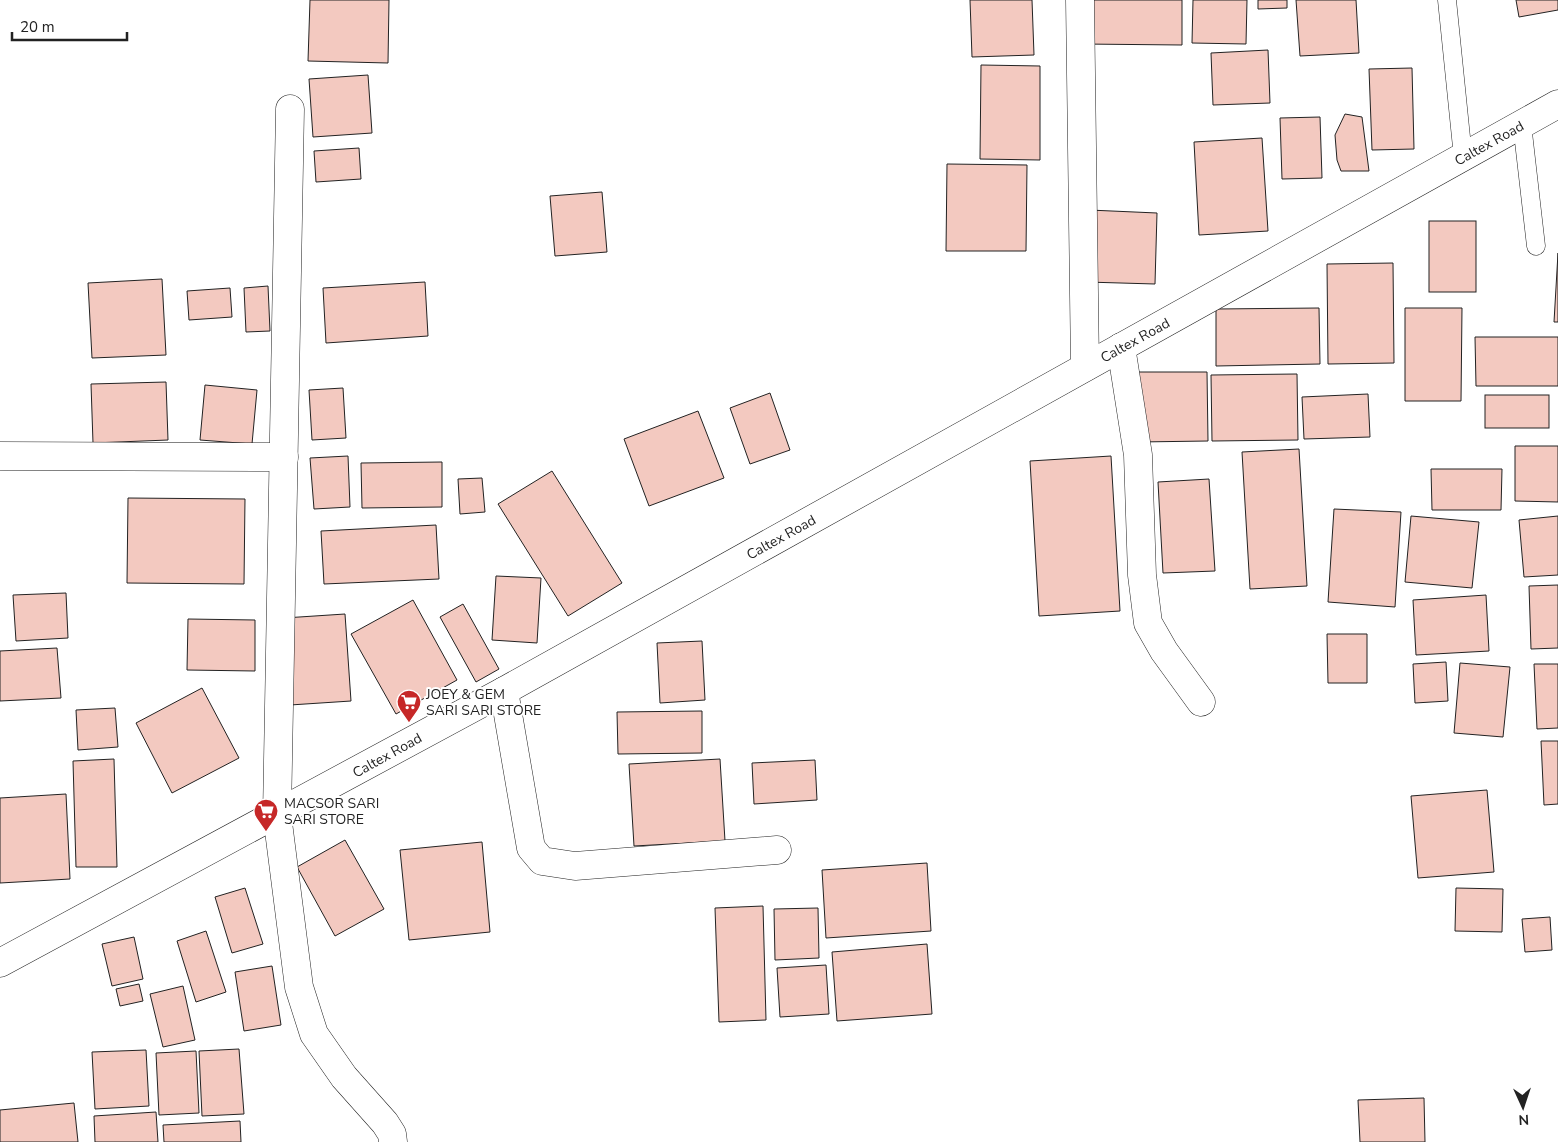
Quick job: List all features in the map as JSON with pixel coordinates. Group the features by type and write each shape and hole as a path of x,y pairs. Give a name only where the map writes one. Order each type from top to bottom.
{"street":[{"path":"1080,0 1085,367"},
{"name":"Caltex Road","path":"0,963 504,691 1558,104"},
{"path":"290,109 277,815 299,987 314,1034 344,1077 385,1123 392,1134 393,1142"},
{"path":"1121,348 1138,455 1142,575 1148,623 1164,651 1201,702"},
{"path":"0,456 284,457"},
{"path":"504,691 531,848 542,861 575,866 777,850"}],"lane":[{"path":"1447,0 1463,157"},
{"path":"1522,124 1536,246"}],"building":[{"path":"310,0 389,0 388,63 308,61"},
{"path":"970,0 1032,0 1034,55 972,57"},
{"path":"1083,0 1182,0 1182,45 1082,44"},
{"path":"1193,0 1247,0 1246,44 1192,43"},
{"path":"1258,0 1287,0 1287,8 1258,9"},
{"path":"1296,0 1356,0 1359,53 1300,56"},
{"path":"1516,0 1558,0 1558,10 1519,17"},
{"path":"1268,50 1270,103 1213,105 1211,53"},
{"path":"981,65 1040,66 1040,160 980,159"},
{"path":"1412,68 1414,149 1372,150 1369,69"},
{"path":"368,75 372,133 313,137 309,79"},
{"path":"1345,114 1362,117 1369,171 1341,171 1337,160 1335,135"},
{"path":"1320,117 1322,178 1282,179 1280,118"},
{"path":"1262,138 1268,231 1199,235 1194,142"},
{"path":"359,148 361,179 316,182 314,151"},
{"path":"947,164 1027,165 1026,251 946,251"},
{"path":"602,192 607,252 555,256 550,196"},
{"path":"1089,210 1157,213 1155,284 1086,282"},
{"path":"1429,221 1476,221 1476,292 1429,292"},
{"path":"1558,253 1558,322 1554,322"},
{"path":"1393,263 1394,363 1328,364 1327,264"},
{"path":"162,279 166,355 92,358 88,283"},
{"path":"425,282 428,336 326,343 323,288"},
{"path":"268,286 270,331 246,332 244,288"},
{"path":"230,288 232,317 189,320 187,291"},
{"path":"1319,308 1320,364 1216,366 1216,309"},
{"path":"1405,308 1462,308 1461,401 1405,401"},
{"path":"1475,337 1558,337 1558,386 1476,386"},
{"path":"1136,372 1207,372 1208,441 1138,442"},
{"path":"1297,374 1298,440 1212,441 1211,375"},
{"path":"166,382 168,440 93,443 91,384"},
{"path":"205,385 257,390 252,444 200,440"},
{"path":"343,388 346,438 312,440 309,390"},
{"path":"770,393 790,450 750,464 730,408"},
{"path":"1368,394 1370,437 1304,439 1302,397"},
{"path":"1485,395 1549,395 1549,428 1485,428"},
{"path":"698,411 724,478 649,506 624,439"},
{"path":"1515,446 1558,446 1558,502 1515,501"},
{"path":"1299,449 1307,586 1250,589 1242,452"},
{"path":"348,456 350,507 314,509 310,458"},
{"path":"1111,456 1120,611 1039,616 1030,461"},
{"path":"442,462 442,507 362,508 361,463"},
{"path":"1431,469 1502,469 1501,510 1432,510"},
{"path":"552,471 622,583 568,616 498,504"},
{"path":"482,478 485,512 460,514 458,479"},
{"path":"1209,479 1215,571 1163,573 1158,482"},
{"path":"128,498 245,499 244,584 127,583"},
{"path":"1334,509 1401,512 1395,607 1328,602"},
{"path":"1411,516 1479,522 1472,588 1405,582"},
{"path":"1558,516 1558,575 1524,577 1519,520"},
{"path":"436,525 439,579 324,584 321,531"},
{"path":"496,576 541,578 537,643 492,640"},
{"path":"1558,585 1558,648 1531,649 1529,586"},
{"path":"66,593 68,638 16,641 13,595"},
{"path":"1486,595 1489,651 1416,655 1413,600"},
{"path":"413,600 457,680 396,714 351,634"},
{"path":"463,604 499,669 476,682 440,617"},
{"path":"345,614 351,701 290,705 284,618"},
{"path":"188,619 255,620 255,671 187,670"},
{"path":"1327,634 1367,634 1367,683 1328,683"},
{"path":"702,641 705,700 660,703 657,643"},
{"path":"57,648 61,698 0,701 0,651"},
{"path":"1446,662 1448,701 1415,703 1413,664"},
{"path":"1460,663 1510,667 1503,737 1454,733"},
{"path":"1534,664 1558,664 1558,728 1537,729"},
{"path":"202,688 239,758 172,793 136,723"},
{"path":"115,708 118,747 78,750 76,710"},
{"path":"702,711 702,753 618,754 617,712"},
{"path":"1541,741 1558,741 1558,804 1544,805"},
{"path":"114,759 117,867 76,867 73,761"},
{"path":"720,759 725,841 634,846 629,764"},
{"path":"815,760 817,800 754,804 752,763"},
{"path":"1487,790 1494,872 1418,878 1411,796"},
{"path":"66,794 70,879 0,883 0,798"},
{"path":"345,840 384,909 335,936 297,867"},
{"path":"482,842 490,932 409,940 400,850"},
{"path":"927,863 931,931 826,938 822,870"},
{"path":"245,888 263,944 232,953 215,897"},
{"path":"1456,888 1503,889 1502,932 1455,931"},
{"path":"763,906 766,1020 719,1022 715,908"},
{"path":"818,908 819,958 775,960 774,909"},
{"path":"1550,917 1552,950 1525,952 1522,919"},
{"path":"206,931 226,992 196,1002 177,941"},
{"path":"134,937 143,979 112,986 102,944"},
{"path":"927,944 932,1014 837,1021 832,952"},
{"path":"826,965 829,1014 780,1017 777,968"},
{"path":"272,966 281,1025 244,1031 235,972"},
{"path":"139,984 143,1001 120,1006 116,989"},
{"path":"183,986 195,1040 163,1047 150,994"},
{"path":"239,1049 244,1114 202,1116 199,1051"},
{"path":"146,1050 149,1106 95,1109 92,1052"},
{"path":"196,1051 199,1113 159,1115 156,1053"},
{"path":"1424,1098 1425,1142 1360,1142 1358,1100"},
{"path":"74,1103 78,1142 0,1142 0,1110"},
{"path":"156,1112 158,1142 95,1142 94,1116"},
{"path":"240,1121 241,1142 164,1142 163,1125"}],"place":[{"name":"JOEY & GEM SARI SARI STORE","path":"409,723"},
{"name":"MACSOR SARI SARI STORE","path":"266,832"}]}
